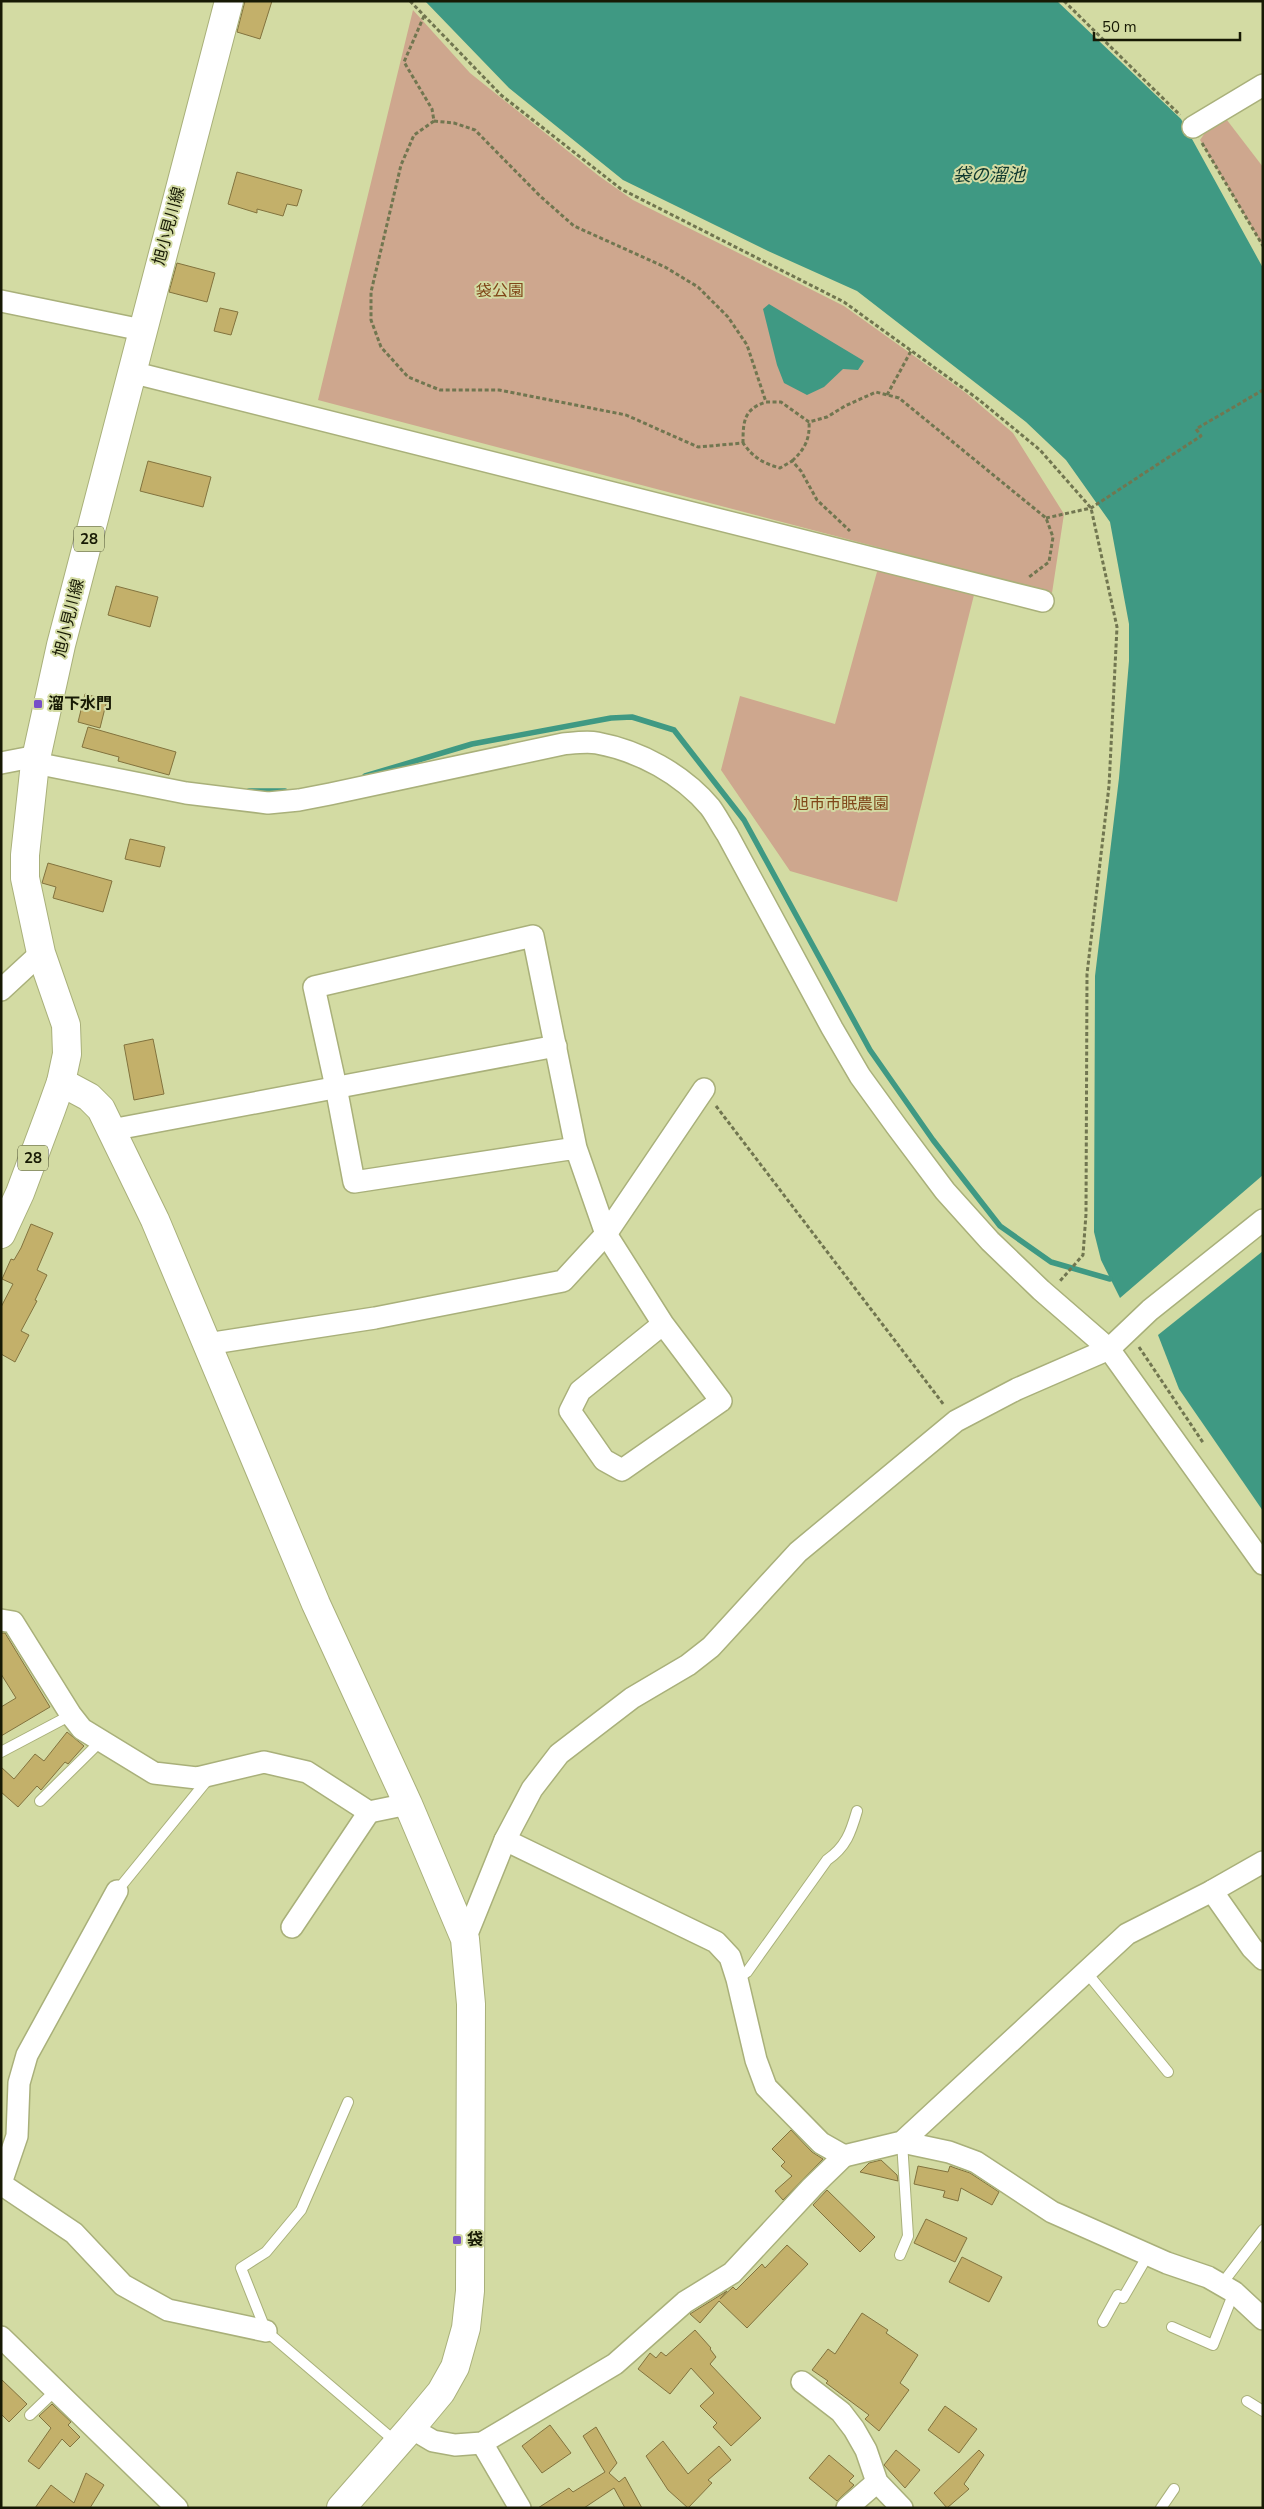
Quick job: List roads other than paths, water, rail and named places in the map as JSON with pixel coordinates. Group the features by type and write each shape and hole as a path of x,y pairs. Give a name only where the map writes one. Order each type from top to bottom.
{"street":[{"name":"旭小見川線","path":"1,1234 20,1193 61,1082 67,1054 66,1025 41,953 25,878 25,855 36,759 62,645 131,372 229,1"},
{"path":"1192,127 1263,85"},
{"path":"1,301 142,330"},
{"path":"131,372 1043,601"},
{"path":"1,763 36,759 186,793 268,803 323,796 563,744 596,743 647,759 689,787 710,808 860,1076 945,1191 1012,1262 1108,1349 1263,1564"},
{"path":"576,1148 354,1182 314,987 534,936 576,1148 606,1234 663,1324 721,1401 622,1470 604,1460 570,1411 580,1391 663,1324"},
{"path":"1,990 41,953"},
{"path":"111,1130 556,1046"},
{"path":"61,1082 89,1097 101,1109 155,1220 316,1604 408,1804 465,1940 471,2004 470,2292 467,2319 456,2367 440,2392 341,2508"},
{"path":"207,1344 375,1318 562,1281 606,1234 704,1089"},
{"path":"465,1940 505,1840 532,1789 559,1754 632,1698 688,1665 711,1647 798,1552 956,1421 1017,1389 1108,1349 1150,1310 1263,1220"},
{"path":"1,1620 13,1622 82,1730 154,1773 197,1778 264,1762 307,1772 369,1812 408,1804"},
{"path":"292,1927 369,1812"},
{"path":"505,1840 716,1942 730,1958 737,1979 756,2060 766,2087 821,2143 844,2156"},
{"path":"902,2142 1127,1934 1212,1891 1263,1862"},
{"path":"117,1891 28,2055 19,2083 17,2136 1,2184 74,2233 123,2285 168,2310 266,2331"},
{"path":"1212,1891 1252,1948 1263,1959"},
{"path":"404,2436 454,2445 482,2443 615,2364 684,2302 732,2274 812,2187 844,2156 902,2142 949,2152 976,2162 1052,2212 1148,2255 1208,2277 1228,2288 1263,2319"},
{"path":"1,2337 177,2508"},
{"path":"802,2382 841,2412 854,2429 866,2450 877,2482 902,2508"},
{"path":"482,2443 520,2508"},
{"path":"847,2508 877,2482"}],"lane":[{"path":"1,1752 71,1715"},
{"path":"40,1801 100,1742"},
{"path":"117,1891 212,1775"},
{"path":"737,1979 747,1972 827,1860 839,1851 850,1836 857,1811"},
{"path":"1087,1973 1168,2072"},
{"path":"348,2102 301,2210 266,2252 241,2268 266,2331 404,2436"},
{"path":"900,2255 908,2236 902,2142"},
{"path":"1172,2327 1213,2345 1228,2288 1263,2230"},
{"path":"1103,2322 1118,2295 1123,2298 1148,2255"},
{"path":"30,2415 56,2390"},
{"path":"1248,2400 1263,2411"},
{"path":"1161,2508 1174,2488"}],"water":[{"name":"袋の溜池","path":"425,1 1057,1 1181,119 1263,268 1263,1175 1120,1298 1101,1260 1094,1232 1095,976 1119,778 1129,661 1129,624 1110,522 1066,460 1026,422 857,291 768,251 623,180 509,88"},
{"path":"769,304 864,361 858,370 843,369 824,387 807,395 784,383 777,365 763,309"},
{"path":"1263,1251 1263,1511 1179,1389 1158,1335"}],"waterway":[{"path":"365,776 472,744 611,718 632,717 674,730 744,820 870,1050 933,1140 1000,1226 1051,1262 1110,1279"},
{"path":"249,791 285,791"}],"place":[{"name":"溜下水門","path":"38,704"},
{"name":"袋","path":"457,2240"}],"park label":[{"name":"袋公園","path":"500,291"},
{"name":"旭市市眠農園","path":"841,804"}]}
